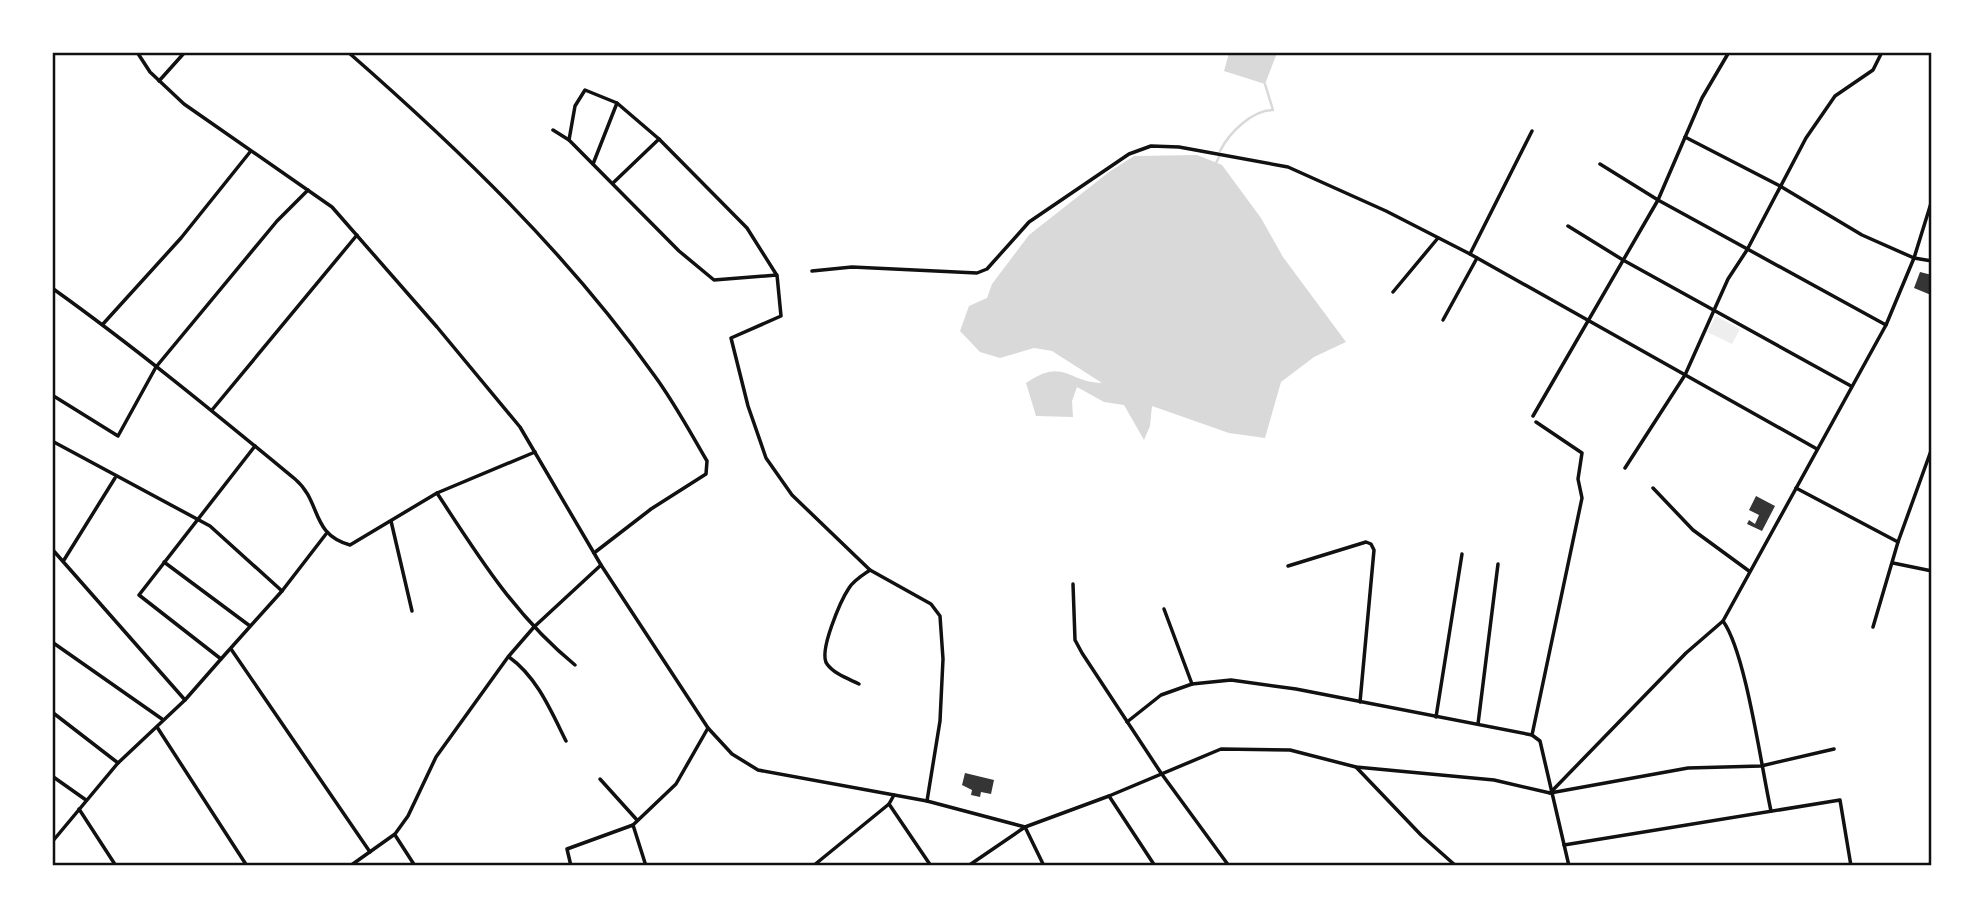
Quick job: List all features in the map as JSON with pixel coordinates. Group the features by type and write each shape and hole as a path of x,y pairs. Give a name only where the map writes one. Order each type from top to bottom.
{"street":[{"path":"137,52 159,81 184,104 332,207 520,427 601,565 708,729 732,754 758,769 928,801 1025,827 1044,866"},
{"path":"159,81 185,52"},
{"path":"348,52 428,122 504,196 579,281 655,375 707,461 706,474 651,509 594,553"},
{"path":"1533,415 1658,200 1702,98 1729,52"},
{"path":"1625,468 1685,375 1713,310 1806,138 1835,96 1873,69 1882,52"},
{"path":"569,140 575,106 585,90 617,103 659,139 747,229 777,275 781,316 731,338 748,406 766,458 792,495 870,570 931,604 940,616 943,659 940,721 928,801"},
{"path":"593,164 617,103"},
{"path":"553,130 569,140 679,251 714,280 777,275"},
{"path":"1470,254 1532,131"},
{"path":"1685,137 1780,186 1862,235 1914,258 1931,261"},
{"path":"612,183 659,139"},
{"path":"812,271 852,267 977,273 987,269 1029,222 1129,154 1152,146 1179,147 1288,167 1470,254 1817,449"},
{"path":"103,324 181,238 250,152"},
{"path":"1600,164 1658,200 1886,325"},
{"path":"52,395 117,437 156,367 277,220 308,190"},
{"path":"1550,793 1686,653 1723,621 1886,325 1914,258 1931,200"},
{"path":"1568,226 1623,260 1851,386"},
{"path":"212,411 357,235"},
{"path":"1393,292 1438,239"},
{"path":"1443,320 1477,258"},
{"path":"52,288 103,324 305,488 326,534 350,545 437,493 536,452"},
{"path":"1532,735 1582,498 1578,479 1582,453 1536,422"},
{"path":"52,441 115,478 210,526 282,591"},
{"path":"221,659 140,597 139,593 255,446"},
{"path":"1873,627 1898,542 1931,448"},
{"path":"64,560 115,478"},
{"path":"1653,488 1693,530 1749,572"},
{"path":"1796,488 1898,542"},
{"path":"437,493 497,585 534,627 575,665"},
{"path":"391,521 412,611"},
{"path":"52,842 118,763 184,700 231,649 282,591 326,534"},
{"path":"1288,566 1366,542 1371,544 1374,550 1360,702"},
{"path":"52,549 64,560 121,632 184,700"},
{"path":"1436,718 1462,554"},
{"path":"164,562 250,626"},
{"path":"1893,563 1931,571"},
{"path":"1478,724 1498,564"},
{"path":"350,866 395,834 408,816 436,757 508,657 534,627 601,565"},
{"path":"859,684 834,671 826,663 824,655 834,621 848,589 870,570"},
{"path":"1073,584 1075,640 1161,773 1229,866"},
{"path":"1164,609 1192,684"},
{"path":"1723,621 1730,629 1743,677 1771,811"},
{"path":"52,642 162,719"},
{"path":"231,649 370,852"},
{"path":"508,657 524,669 540,691 566,741"},
{"path":"1127,722 1161,695 1192,684 1231,680 1532,735 1539,741 1569,866"},
{"path":"52,712 118,763"},
{"path":"157,727 247,866"},
{"path":"571,866 567,849 633,825 676,784 708,729"},
{"path":"968,866 1025,827 1109,796 1221,749 1290,750 1356,767 1494,780 1550,793 1688,768 1761,766 1834,749"},
{"path":"1356,767 1421,835 1456,866"},
{"path":"52,776 86,800"},
{"path":"600,779 637,820"},
{"path":"813,866 888,804 894,795"},
{"path":"1109,796 1155,866"},
{"path":"1564,845 1840,800 1851,866"},
{"path":"888,804 931,866"},
{"path":"79,808 116,866"},
{"path":"633,825 646,866"},
{"path":"395,834 415,866"},
{"path":"1930,866 1931,854"}],"shaded area":[{"path":"1229,53 1277,53 1265,84 1224,71"},
{"path":"1197,155 1222,165 1261,218 1283,257 1346,342 1314,357 1281,382 1265,438 1229,433 1152,406 1150,426 1144,440 1124,405 1104,402 1077,387 1072,401 1073,417 1036,416 1026,383 1039,375 1058,371 1090,382 1102,383 1052,351 1034,348 1000,358 980,352 960,331 969,306 987,298 992,284 1029,235 1109,172 1134,156"},
{"path":"1716,316 1740,329 1732,344 1707,332"}],"building":[{"path":"1920,272 1932,275 1931,295 1914,288"},
{"path":"1756,496 1775,506 1762,531 1747,524 1749,520 1755,524 1759,515 1749,510"},
{"path":"965,773 994,780 991,794 981,792 980,797 971,795 972,790 962,785"}],"waterway":[{"path":"1220,151 1229,137 1249,118 1273,110 1265,84"},
{"path":"1216,163 1219,157"}]}
